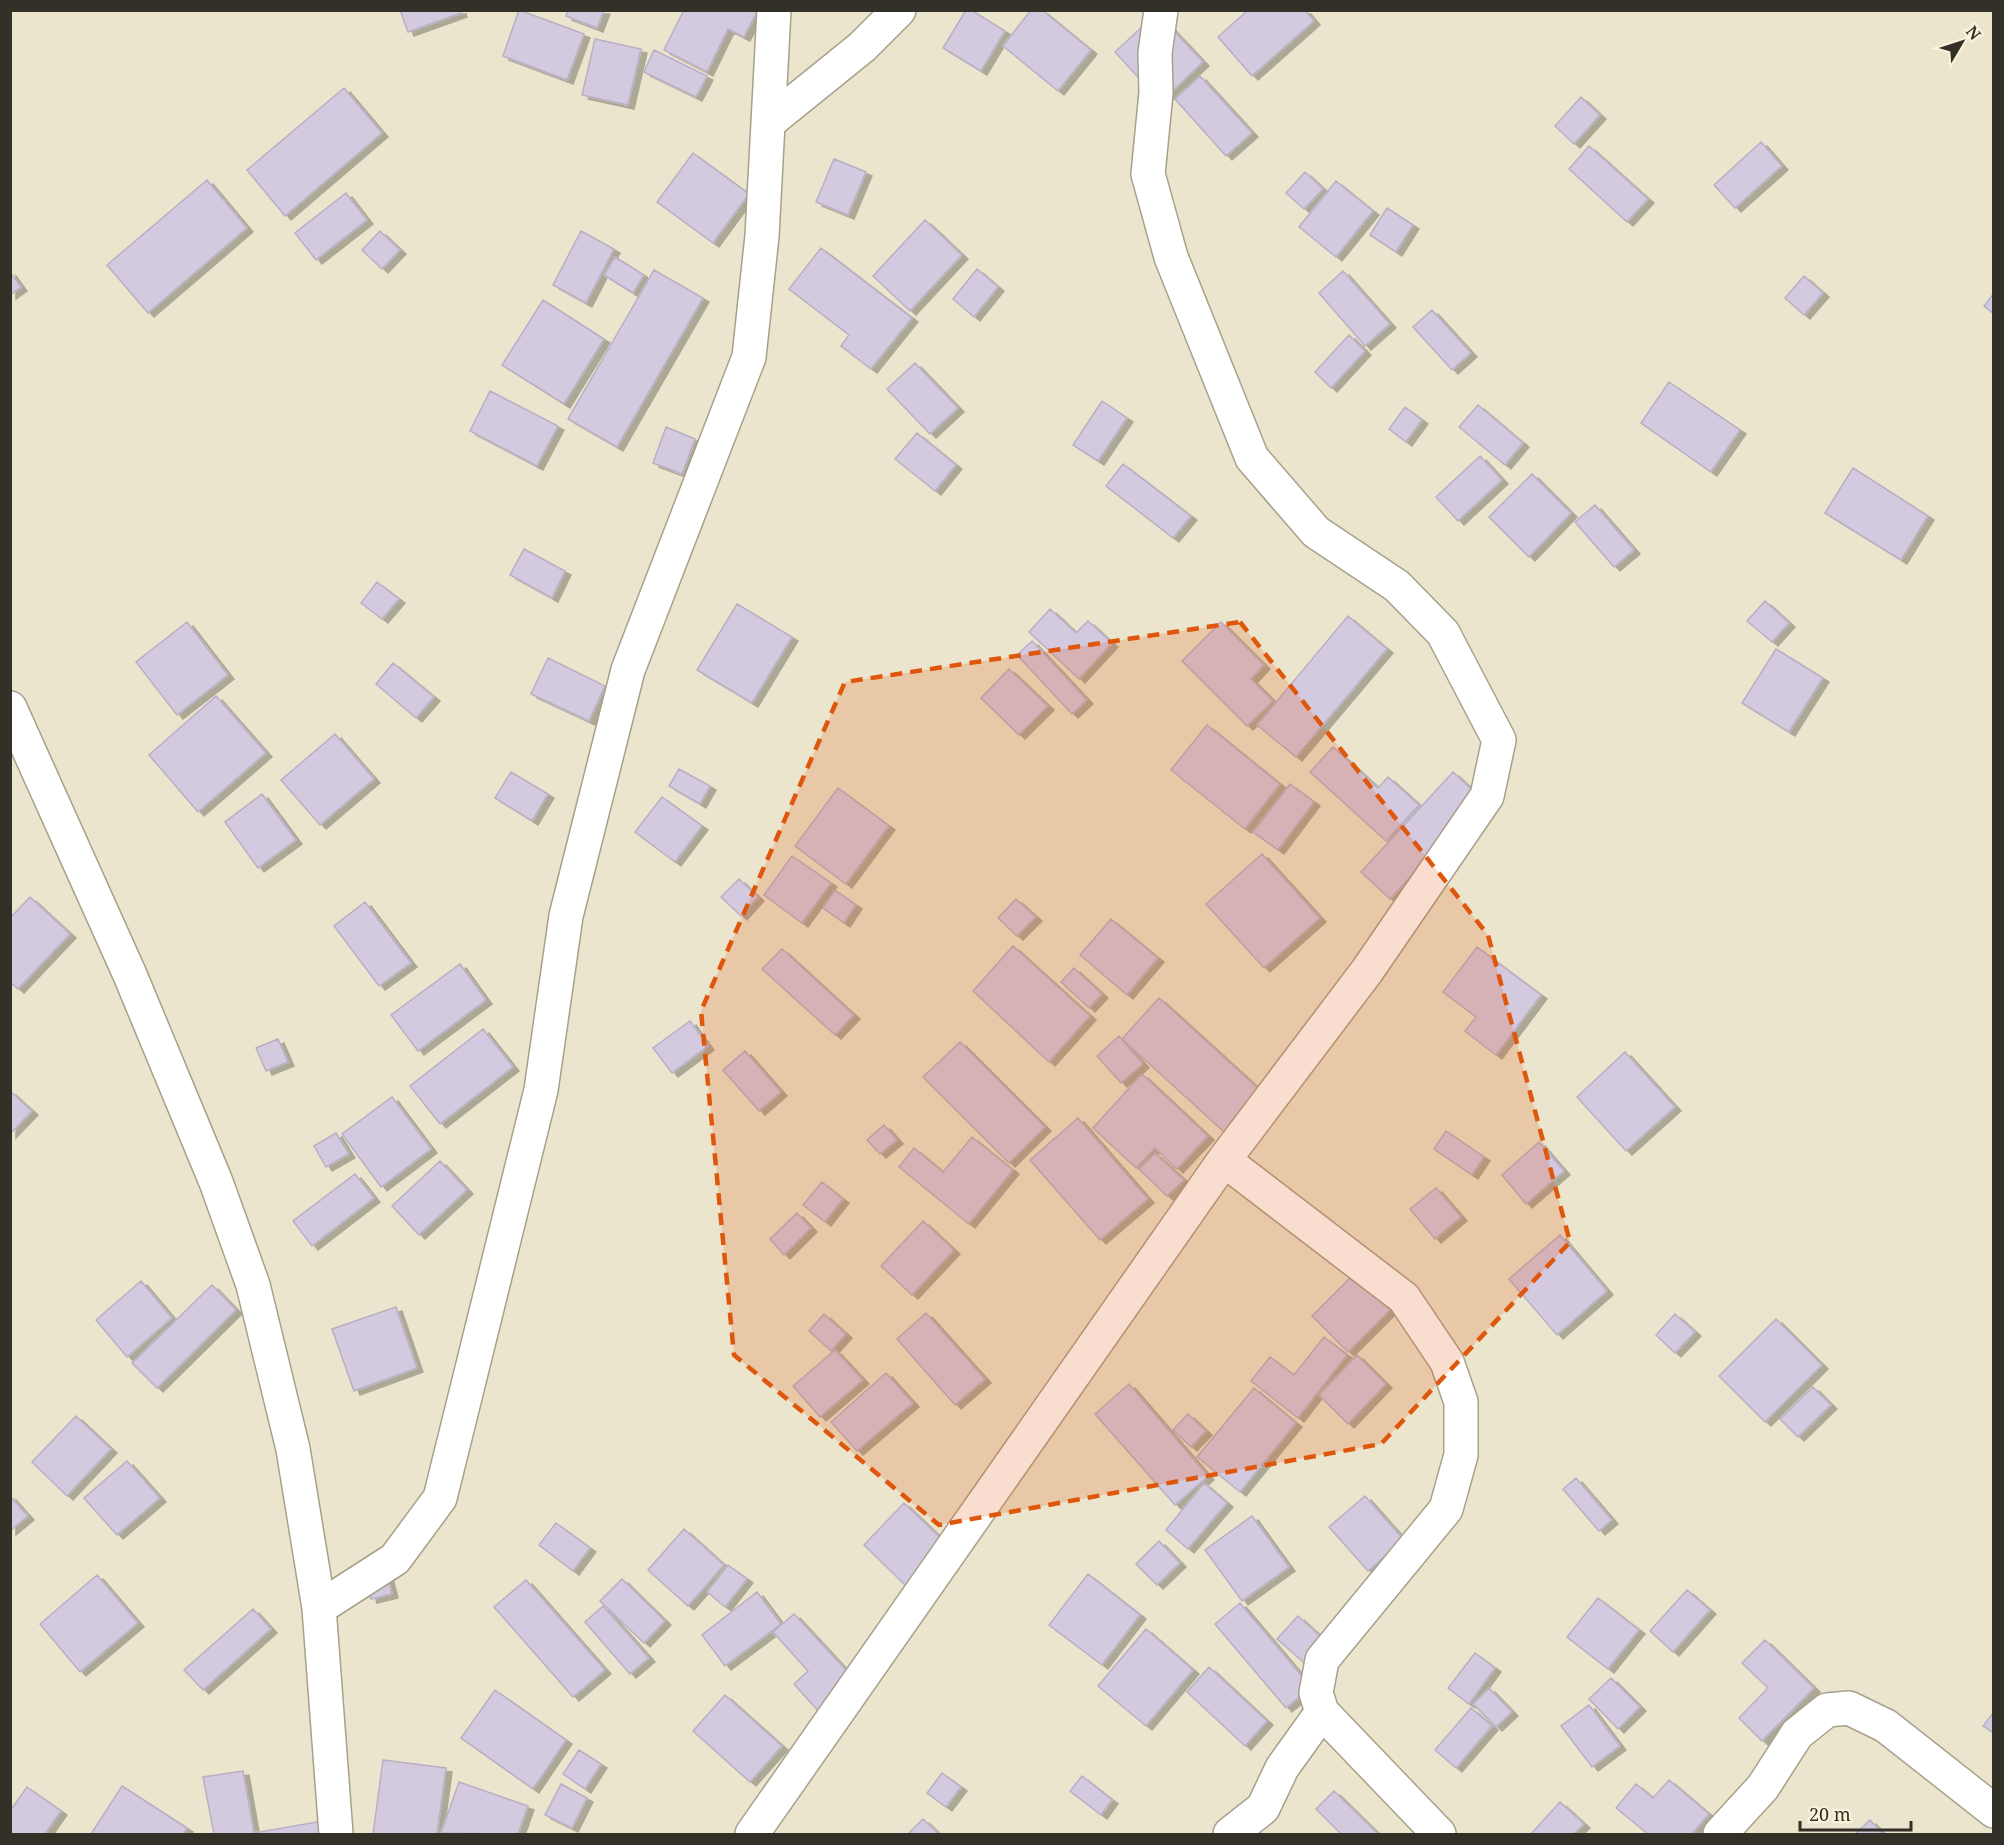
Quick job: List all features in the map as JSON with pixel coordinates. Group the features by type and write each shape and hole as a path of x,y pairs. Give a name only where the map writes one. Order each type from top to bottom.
{"street":[{"path":"319,1608 395,1559 440,1498 541,1090 566,916 628,670 749,357 762,236 774,10"},
{"path":"768,123 862,47 899,10"},
{"path":"752,1834 1224,1160 1367,971 1487,796 1499,740 1443,633 1397,586 1316,532 1252,458 1171,257 1148,174 1156,93 1155,53 1161,10"},
{"path":"10,708 134,986 216,1182 253,1286 293,1449 319,1608 336,1834"},
{"path":"1224,1160 1404,1298 1447,1362 1461,1402 1461,1455 1446,1509 1322,1660 1316,1693 1323,1712 1439,1834"},
{"path":"1720,1834 1763,1787 1797,1734 1827,1710 1849,1708 1886,1726 1982,1805 1994,1811"},
{"path":"1230,1834 1263,1808 1282,1768 1323,1712"}],"highlighted area":[{"path":"1240,622 1488,935 1570,1242 1381,1444 939,1525 734,1355 701,1011 845,682"}],"building":[{"path":"400,10 460,10 461,13 408,32"},
{"path":"519,10 584,34 567,80 503,56"},
{"path":"568,10 604,10 597,28 566,16"},
{"path":"684,10 758,10 744,37 728,29 707,72 664,50"},
{"path":"966,10 971,10 1005,31 981,71 943,48"},
{"path":"1031,10 1042,10 1091,50 1058,91 1003,46"},
{"path":"1248,10 1305,10 1314,21 1252,76 1218,37"},
{"path":"1157,13 1203,62 1161,102 1115,52"},
{"path":"595,39 641,49 628,105 582,95"},
{"path":"654,50 707,76 696,97 644,72"},
{"path":"1200,76 1252,133 1226,156 1175,99"},
{"path":"344,88 382,133 285,216 247,170"},
{"path":"1581,97 1600,115 1574,144 1555,126"},
{"path":"1761,142 1782,166 1735,208 1714,185"},
{"path":"1589,146 1648,199 1627,222 1569,169"},
{"path":"693,153 749,194 713,243 657,202"},
{"path":"834,159 866,172 848,215 816,202"},
{"path":"1305,172 1323,189 1304,209 1286,193"},
{"path":"207,180 247,228 148,313 107,265"},
{"path":"1336,181 1373,211 1336,257 1299,227"},
{"path":"346,193 367,220 316,260 295,233"},
{"path":"1387,208 1413,225 1396,252 1370,235"},
{"path":"925,220 962,255 910,311 873,276"},
{"path":"380,231 400,250 382,269 362,250"},
{"path":"581,231 614,249 586,303 553,285"},
{"path":"821,248 912,318 871,369 841,346 849,335 789,289"},
{"path":"615,257 644,275 633,293 604,275"},
{"path":"977,269 998,287 974,317 953,299"},
{"path":"654,270 703,298 617,447 568,419"},
{"path":"1343,271 1390,324 1365,346 1319,293"},
{"path":"10,272 21,287 10,295"},
{"path":"1804,276 1823,293 1804,315 1785,298"},
{"path":"1994,293 1994,314 1984,306"},
{"path":"543,300 604,339 564,404 502,365"},
{"path":"1432,310 1471,353 1452,370 1413,327"},
{"path":"1349,335 1365,351 1331,388 1315,372"},
{"path":"915,363 958,408 930,434 887,389"},
{"path":"1669,382 1740,430 1711,472 1641,423"},
{"path":"490,391 558,426 537,466 470,431"},
{"path":"1102,401 1127,418 1098,461 1073,445"},
{"path":"1478,405 1523,443 1505,465 1459,427"},
{"path":"1405,407 1422,420 1406,442 1389,429"},
{"path":"666,427 695,439 682,474 653,463"},
{"path":"917,433 956,465 935,491 895,459"},
{"path":"1480,456 1502,480 1458,521 1436,497"},
{"path":"1123,464 1191,516 1173,538 1106,486"},
{"path":"1853,468 1928,516 1901,560 1825,513"},
{"path":"1532,474 1571,513 1529,557 1489,517"},
{"path":"1595,505 1634,550 1614,567 1575,522"},
{"path":"524,549 565,571 552,598 510,575"},
{"path":"377,582 399,599 382,619 361,603"},
{"path":"1765,601 1789,623 1772,642 1747,621"},
{"path":"737,604 792,637 752,703 697,670"},
{"path":"1050,609 1076,633 1088,621 1112,643 1079,679 1029,632"},
{"path":"1348,616 1387,649 1296,757 1257,725"},
{"path":"187,622 228,675 177,715 136,662"},
{"path":"1221,622 1264,665 1251,679 1273,701 1247,726 1182,661"},
{"path":"1032,641 1087,700 1072,714 1017,655"},
{"path":"1776,649 1823,678 1789,732 1742,703"},
{"path":"548,658 605,686 589,721 531,694"},
{"path":"393,663 434,697 416,718 376,684"},
{"path":"1009,669 1048,706 1019,735 981,698"},
{"path":"216,696 266,753 198,812 149,755"},
{"path":"1207,725 1280,784 1245,829 1171,770"},
{"path":"335,734 374,779 320,825 281,780"},
{"path":"1333,747 1378,788 1388,777 1419,805 1386,841 1310,772"},
{"path":"679,769 710,786 700,804 669,786"},
{"path":"511,772 548,794 532,821 495,798"},
{"path":"1453,772 1482,799 1390,899 1361,872"},
{"path":"1290,784 1314,802 1278,850 1253,832"},
{"path":"838,788 889,826 846,884 795,846"},
{"path":"262,794 296,840 258,868 225,822"},
{"path":"662,797 702,826 675,862 635,832"},
{"path":"1262,854 1320,918 1264,968 1206,904"},
{"path":"792,856 831,883 802,923 764,895"},
{"path":"739,879 758,897 741,916 721,897"},
{"path":"835,890 856,905 844,923 823,908"},
{"path":"30,897 70,934 18,989 10,982 10,918"},
{"path":"1016,899 1036,917 1017,936 998,918"},
{"path":"365,902 411,963 379,986 334,926"},
{"path":"1111,919 1158,958 1127,995 1080,955"},
{"path":"1013,946 1090,1016 1049,1062 973,991"},
{"path":"1477,947 1541,995 1496,1055 1465,1031 1476,1017 1443,992"},
{"path":"782,949 854,1015 835,1035 762,969"},
{"path":"460,964 486,1000 418,1051 391,1015"},
{"path":"1074,968 1102,994 1089,1008 1061,982"},
{"path":"1159,998 1272,1101 1235,1142 1122,1039"},
{"path":"690,1021 708,1046 672,1073 653,1048"},
{"path":"483,1029 513,1067 440,1124 410,1086"},
{"path":"1119,1036 1143,1064 1121,1083 1097,1056"},
{"path":"278,1039 288,1062 266,1071 256,1048"},
{"path":"960,1042 1045,1127 1009,1163 923,1077"},
{"path":"745,1051 781,1092 759,1111 723,1070"},
{"path":"1625,1052 1675,1107 1626,1151 1577,1097"},
{"path":"1142,1074 1208,1136 1177,1169 1155,1148 1136,1168 1093,1128"},
{"path":"10,1091 32,1111 10,1134"},
{"path":"392,1097 431,1149 381,1187 342,1134"},
{"path":"1078,1118 1148,1199 1100,1240 1030,1160"},
{"path":"884,1125 897,1140 880,1154 867,1140"},
{"path":"1446,1131 1484,1157 1472,1175 1434,1149"},
{"path":"336,1133 349,1154 326,1167 314,1146"},
{"path":"972,1137 1013,1170 969,1224 899,1167 914,1148 943,1172"},
{"path":"1539,1142 1564,1171 1526,1204 1502,1175"},
{"path":"1155,1153 1184,1180 1167,1196 1139,1169"},
{"path":"440,1161 467,1190 419,1235 392,1206"},
{"path":"355,1174 374,1198 312,1246 293,1221"},
{"path":"822,1182 843,1199 825,1222 803,1205"},
{"path":"1436,1188 1461,1217 1435,1239 1410,1209"},
{"path":"797,1213 811,1228 784,1255 770,1239"},
{"path":"923,1221 954,1250 912,1295 881,1266"},
{"path":"1560,1235 1607,1291 1557,1335 1509,1279"},
{"path":"1358,1270 1394,1306 1348,1352 1312,1316"},
{"path":"141,1281 172,1318 127,1357 96,1320"},
{"path":"212,1285 236,1310 157,1388 132,1363"},
{"path":"396,1307 417,1368 354,1391 332,1329"},
{"path":"926,1313 985,1379 955,1405 897,1339"},
{"path":"824,1314 846,1334 831,1351 809,1331"},
{"path":"1675,1314 1695,1332 1675,1353 1656,1335"},
{"path":"1776,1319 1822,1365 1765,1422 1719,1376"},
{"path":"1324,1337 1347,1355 1298,1418 1251,1381 1270,1357 1294,1375"},
{"path":"835,1350 863,1380 820,1417 793,1386"},
{"path":"1357,1355 1386,1384 1348,1424 1319,1395"},
{"path":"886,1373 913,1403 857,1451 831,1422"},
{"path":"1129,1384 1208,1476 1175,1505 1095,1414"},
{"path":"1813,1387 1831,1405 1798,1437 1780,1419"},
{"path":"1254,1388 1296,1423 1240,1492 1197,1457"},
{"path":"1188,1414 1206,1431 1191,1447 1173,1430"},
{"path":"76,1416 111,1449 67,1496 32,1462"},
{"path":"127,1461 160,1498 117,1535 84,1498"},
{"path":"1576,1478 1612,1520 1599,1531 1563,1489"},
{"path":"1204,1483 1227,1503 1188,1549 1166,1530"},
{"path":"10,1496 28,1516 10,1531"},
{"path":"1365,1496 1404,1540 1368,1571 1329,1527"},
{"path":"904,1503 947,1544 906,1586 864,1545"},
{"path":"1252,1516 1289,1567 1242,1601 1205,1550"},
{"path":"556,1523 590,1548 573,1571 539,1545"},
{"path":"684,1529 724,1565 688,1606 648,1570"},
{"path":"1159,1541 1180,1563 1157,1585 1136,1564"},
{"path":"382,1556 392,1594 371,1599 361,1561"},
{"path":"728,1565 747,1579 725,1607 707,1592"},
{"path":"1088,1574 1140,1615 1102,1665 1049,1625"},
{"path":"97,1575 138,1623 80,1672 40,1624"},
{"path":"622,1579 665,1621 644,1643 600,1601"},
{"path":"526,1580 605,1670 573,1697 494,1607"},
{"path":"1687,1590 1710,1610 1673,1652 1650,1631"},
{"path":"757,1592 781,1624 725,1666 702,1635"},
{"path":"1598,1598 1639,1630 1608,1669 1567,1637"},
{"path":"1240,1603 1311,1687 1286,1708 1215,1624"},
{"path":"603,1606 649,1658 630,1674 585,1622"},
{"path":"253,1609 271,1629 203,1690 184,1670"},
{"path":"794,1614 854,1679 819,1712 794,1684 808,1671 773,1632"},
{"path":"1298,1616 1330,1645 1310,1668 1277,1639"},
{"path":"1146,1629 1193,1670 1146,1726 1098,1686"},
{"path":"1765,1640 1814,1688 1762,1741 1739,1718 1768,1688 1742,1663"},
{"path":"1475,1653 1495,1668 1469,1704 1448,1688"},
{"path":"1209,1667 1267,1721 1245,1746 1187,1692"},
{"path":"1611,1678 1640,1707 1618,1729 1589,1699"},
{"path":"1489,1688 1512,1712 1496,1727 1473,1704"},
{"path":"495,1690 566,1740 533,1789 461,1738"},
{"path":"725,1695 782,1746 750,1782 693,1731"},
{"path":"1589,1705 1620,1746 1592,1767 1561,1726"},
{"path":"1471,1708 1492,1726 1456,1768 1435,1750"},
{"path":"1994,1712 1994,1733 1983,1726"},
{"path":"579,1750 601,1764 585,1789 563,1774"},
{"path":"383,1760 446,1768 437,1834 373,1834"},
{"path":"243,1771 254,1833 322,1821 325,1834 214,1834 203,1777"},
{"path":"942,1773 961,1787 946,1807 927,1793"},
{"path":"1082,1776 1112,1800 1101,1815 1070,1791"},
{"path":"1669,1780 1709,1814 1692,1834 1648,1834 1616,1808 1636,1784 1653,1798"},
{"path":"459,1782 528,1806 518,1834 441,1833"},
{"path":"561,1784 587,1798 572,1828 545,1815"},
{"path":"122,1786 187,1828 183,1834 91,1834"},
{"path":"27,1787 61,1811 45,1834 10,1834 10,1811"},
{"path":"1334,1791 1378,1834 1341,1834 1316,1809"},
{"path":"1560,1802 1584,1824 1574,1834 1531,1834"},
{"path":"923,1819 939,1834 908,1834"},
{"path":"1870,1820 1883,1834 1855,1834"}]}
